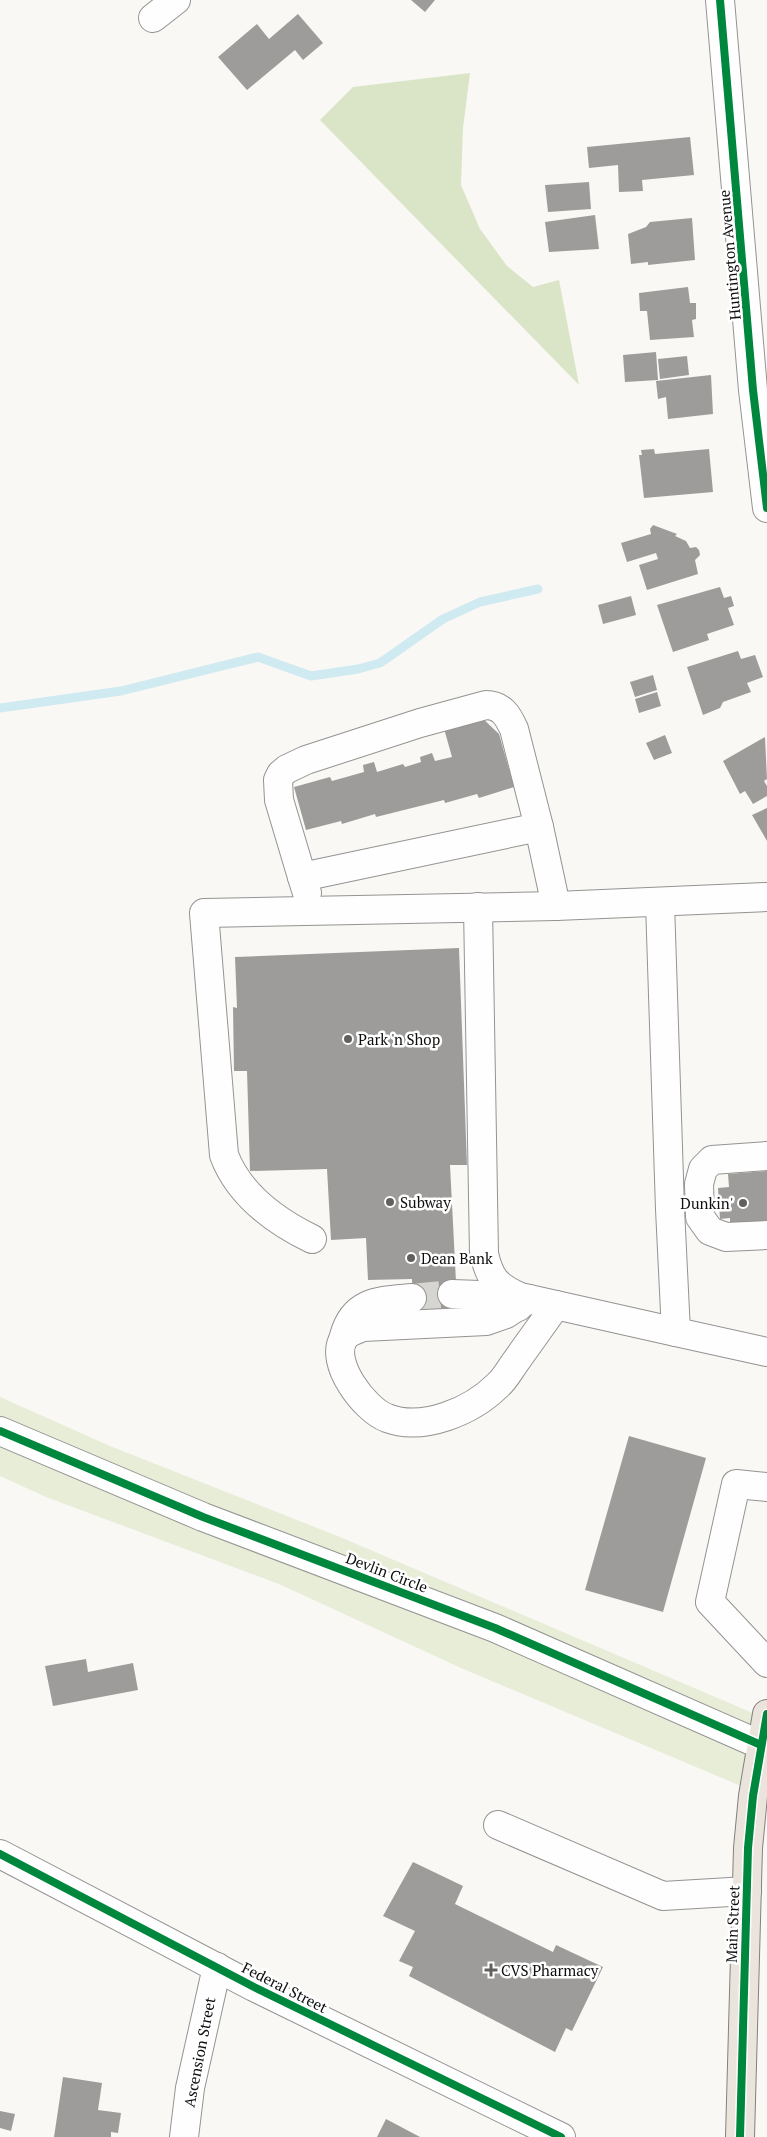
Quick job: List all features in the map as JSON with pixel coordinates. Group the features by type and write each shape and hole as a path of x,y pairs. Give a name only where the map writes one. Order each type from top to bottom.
{"main road":[{"name":"Main Street","path":"740,2137 748,1840 767,1714"}],"street":[{"path":"153,18 176,0"},
{"name":"Huntington Avenue","path":"720,0 753,390 767,508"},
{"path":"314,912 280,800 278,780 281,774 287,769 314,757 420,723 486,705 494,705 500,708 508,716 514,729 539,827 556,906"},
{"path":"302,876 539,827"},
{"path":"312,1239 281,1222 257,1203 230,1170 224,1155 204,913 556,906 767,897"},
{"path":"660,903 676,1332"},
{"path":"478,907 484,1254 492,1278 501,1289 524,1303"},
{"path":"767,1156 712,1160 703,1169 699,1184 700,1217 710,1231 726,1237 767,1235"},
{"path":"452,1294 480,1295 524,1303 556,1305 767,1352"},
{"path":"412,1298 379,1301 361,1309 353,1317 341,1344 341,1357 346,1375 356,1393 385,1418 402,1423 430,1421 463,1409 499,1385 556,1305"},
{"path":"344,1336 363,1327 486,1321 524,1303"},
{"name":"Devlin Circle","path":"0,1431 204,1517 495,1628 761,1745"},
{"path":"767,1487 736,1484 710,1602 767,1663"},
{"path":"498,1825 664,1896 747,1891"},
{"name":"Federal Street","path":"0,1854 380,2050 561,2137"},
{"name":"Ascension Street","path":"184,2137 190,2088 217,1967"}],"green space":[{"path":"470,73 463,128 461,185 480,229 507,266 533,287 559,280 579,385 320,120 353,87"},
{"path":"0,1397 110,1446 340,1537 767,1719 767,1797 461,1668 279,1584 46,1497 0,1476"}],"building":[{"path":"411,0 435,0 425,12"},
{"path":"298,14 323,43 303,60 295,50 247,90 218,57 257,24 269,39"},
{"path":"690,137 694,175 642,180 643,191 619,192 618,165 589,168 587,147"},
{"path":"589,182 591,209 548,212 545,185"},
{"path":"595,215 599,249 549,252 545,222"},
{"path":"692,218 695,260 648,265 648,262 631,264 628,234 646,227 650,222"},
{"path":"688,287 690,303 696,303 696,319 692,320 694,337 650,340 647,311 640,311 639,293"},
{"path":"656,352 658,380 625,382 623,355"},
{"path":"687,356 689,375 660,379 658,359"},
{"path":"711,375 713,414 668,419 666,397 658,399 656,381"},
{"path":"654,449 655,454 709,449 713,492 644,498 639,455 642,455 641,450"},
{"path":"653,525 677,534 675,536 686,541 690,548 696,547 699,550 700,555 695,560 698,574 647,590 639,565 658,559 656,553 627,562 621,543 651,534 650,529"},
{"path":"720,587 724,598 731,596 734,606 728,608 734,625 707,634 709,640 673,652 657,605"},
{"path":"631,596 636,615 603,624 598,605"},
{"path":"738,651 741,659 755,655 763,677 747,683 751,692 723,702 720,708 703,715 687,667"},
{"path":"653,675 657,690 635,697 630,682"},
{"path":"657,692 661,706 639,713 635,699"},
{"path":"479,715 499,734 514,787 479,798 477,794 445,803 444,800 376,817 375,814 342,824 341,821 306,830 294,787 330,777 332,781 364,772 363,765 374,762 377,772 403,764 405,767 421,762 420,757 432,753 435,761 452,757 443,725"},
{"path":"665,735 672,753 654,760 646,743"},
{"path":"765,737 767,779 764,781 767,786 767,796 753,804 745,791 740,794 723,761"},
{"path":"767,808 767,841 752,815"},
{"name":"Park 'n Shop","path":"459,948 467,1165 450,1165 456,1282 451,1283 453,1315 413,1317 412,1279 368,1280 366,1238 331,1240 327,1169 250,1171 247,1071 234,1071 233,1007 237,1008 235,957"},
{"name":"Dunkin'","path":"767,1171 767,1227 730,1223 730,1218 720,1219 718,1188 729,1187 728,1174"},
{"path":"629,1436 706,1458 663,1612 585,1590"},
{"path":"86,1659 88,1672 133,1663 138,1690 53,1706 45,1666"},
{"name":"CVS Pharmacy","path":"413,1862 463,1886 455,1904 553,1952 556,1945 603,1967 572,2031 566,2028 555,2052 409,1976 413,1967 399,1961 415,1931 383,1916"},
{"path":"63,2077 102,2083 98,2110 121,2113 118,2133 111,2132 111,2137 54,2137"},
{"path":"0,2111 15,2114 11,2131 0,2128"},
{"path":"386,2119 420,2137 377,2137"}],"waterway":[{"path":"0,708 121,691 258,657 311,676 358,669 380,663 443,619 480,602 538,589"}],"tunnel":[{"path":"412,1298 452,1294"}],"cycle path":[{"path":"720,0 753,390 767,508"},
{"path":"0,1431 203,1517 495,1628 761,1745"},
{"path":"740,2137 748,1848 753,1796 767,1714"},
{"path":"0,1854 254,1987 561,2137"}],"place":[{"name":"Park 'n Shop","path":"348,1039"},
{"name":"Subway","path":"390,1202"},
{"name":"Dunkin'","path":"743,1203"},
{"name":"Dean Bank","path":"411,1258"},
{"name":"CVS Pharmacy","path":"491,1970"}]}
